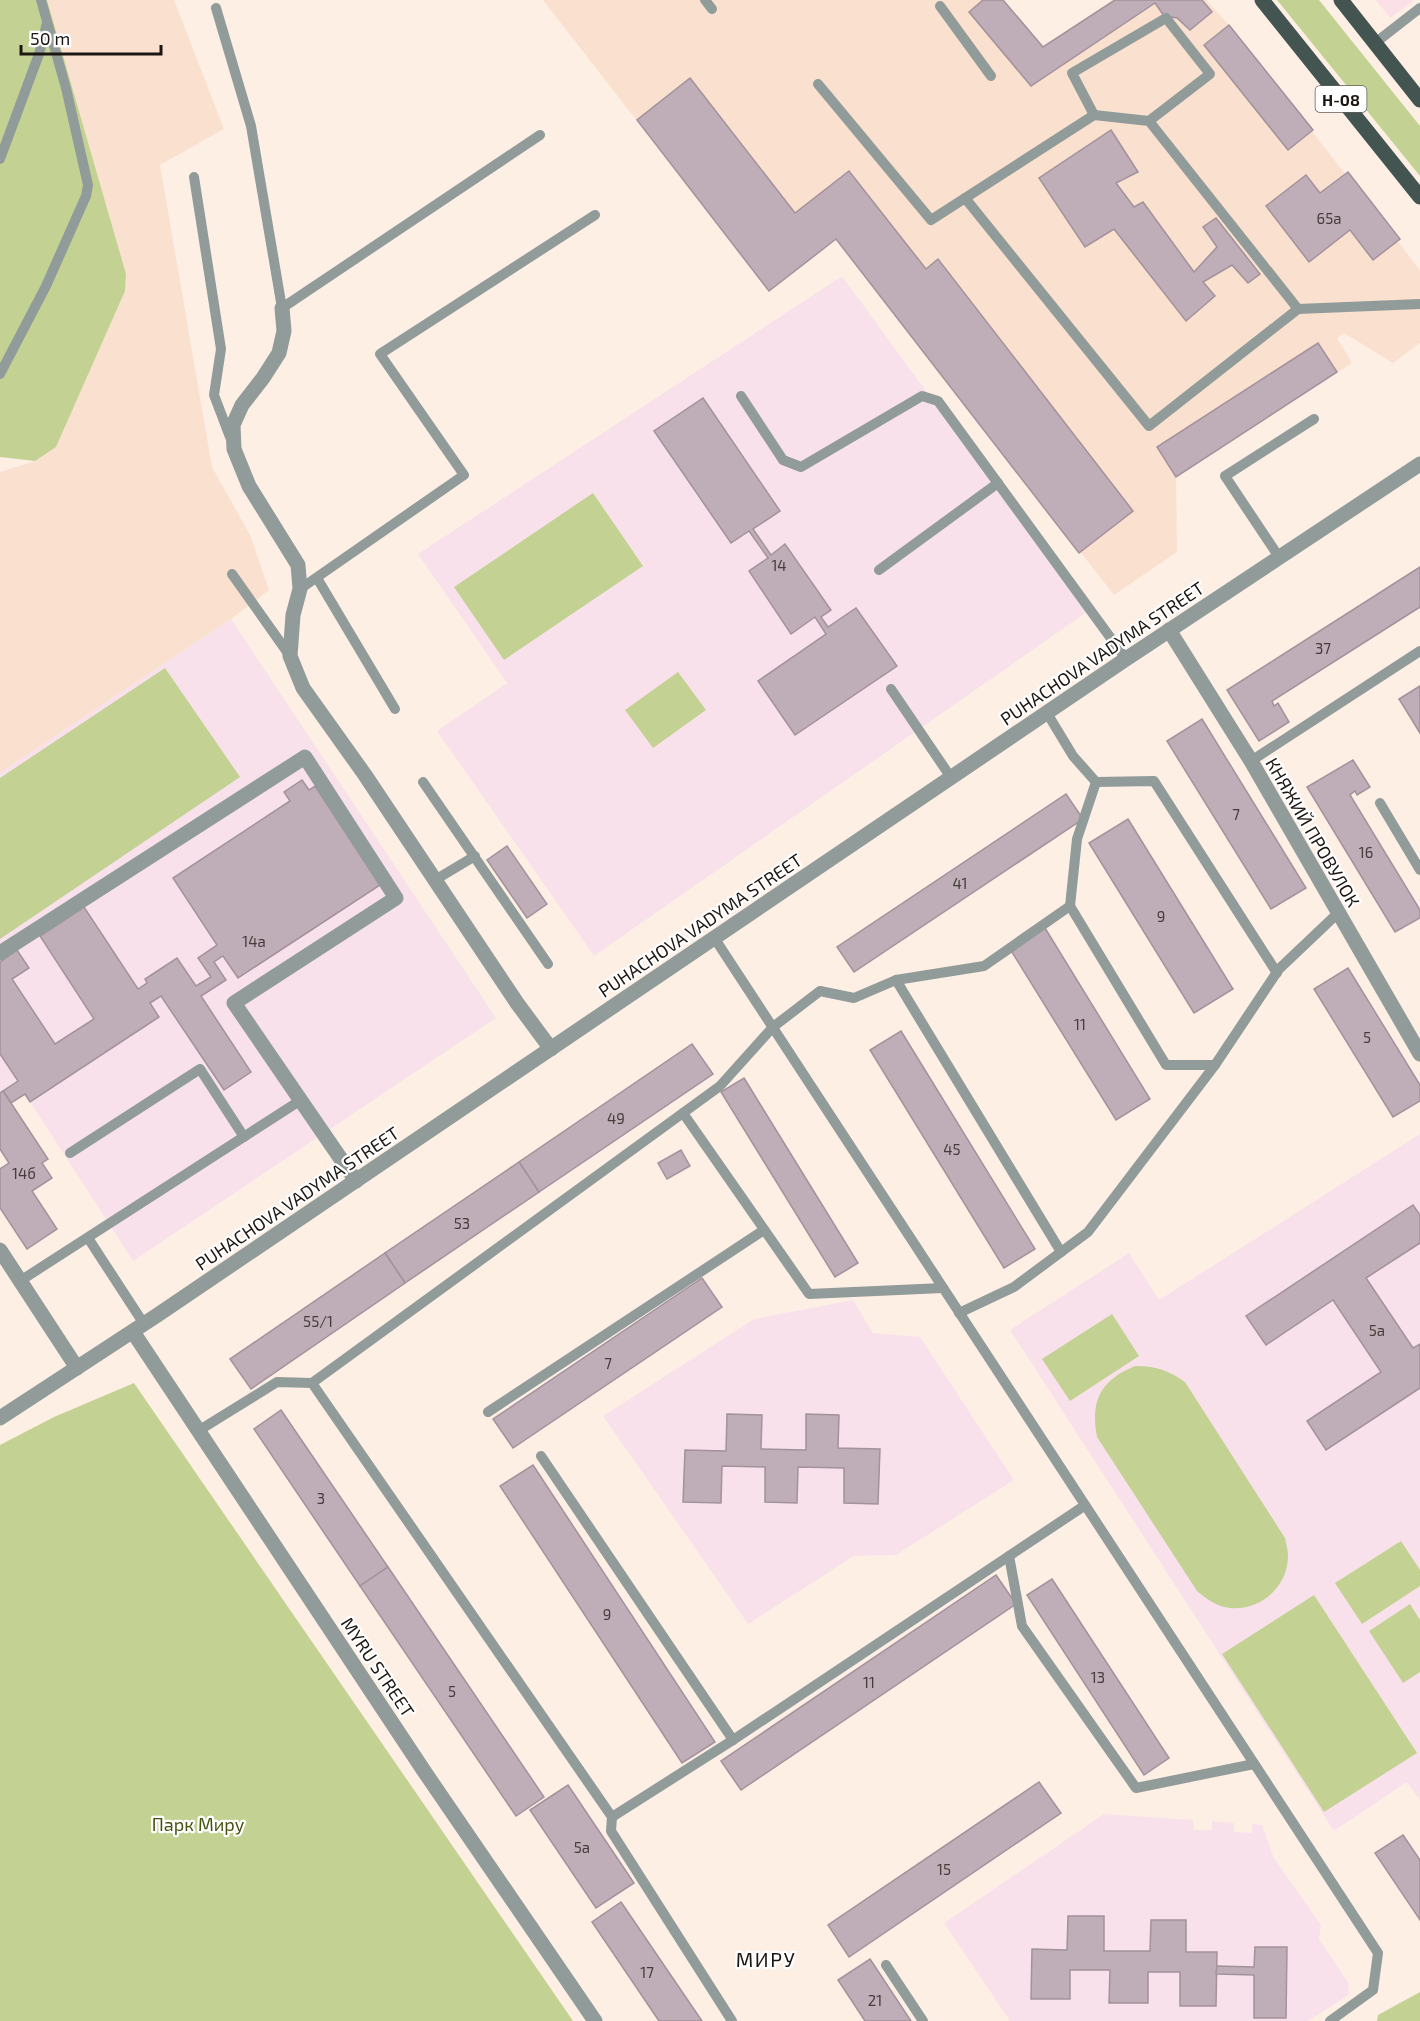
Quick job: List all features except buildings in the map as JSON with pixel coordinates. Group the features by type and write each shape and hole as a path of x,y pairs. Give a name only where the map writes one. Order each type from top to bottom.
{"main road":[{"name":"Н-08","path":"1262,0 1420,197"},
{"path":"1341,0 1420,100"}],"street":[{"path":"282,308 284,331 279,353 242,405 233,425 234,449 249,486 298,565 300,590 293,615 290,656 303,688 365,775 517,1004 551,1049"},
{"name":"PUHACHOVA VADYMA STREET","path":"0,1418 139,1328 1126,659 1420,464"},
{"name":"КНЯЖИЙ ПРОВУЛОК","path":"1169,630 1251,761 1338,914 1415,1034 1420,1054"},
{"path":"0,953 305,757 396,898 234,1002 356,1181"},
{"path":"0,1250 78,1368"},
{"name":"MYRU STREET","path":"139,1328 198,1431 595,2021"}],"lane":[{"path":"0,374 46,286 86,196 88,185 66,88 41,0"},
{"path":"941,2 991,76"},
{"path":"216,8 251,126 282,308 540,135"},
{"path":"1375,43 1420,8"},
{"path":"818,84 931,220 1094,115 1149,121 1210,74 1166,18 1072,73 1094,115"},
{"path":"0,159 39,54 47,21"},
{"path":"1149,121 1298,309"},
{"path":"194,177 221,349 214,395 234,449"},
{"path":"965,198 1149,426 1298,309 1420,304"},
{"path":"300,590 464,475 380,354 595,215"},
{"path":"741,396 783,460 801,467 922,396 938,401 1126,659"},
{"path":"1279,557 1225,476 1314,419"},
{"path":"879,570 998,483"},
{"path":"232,574 290,656"},
{"path":"317,578 395,709"},
{"path":"1251,761 1420,651"},
{"path":"891,688 952,779"},
{"path":"1047,713 1073,756 1096,782 1154,782 1277,973"},
{"path":"423,782 548,964"},
{"path":"1096,782 1077,839 1070,906 1166,1065 1215,1065"},
{"path":"1380,803 1420,870"},
{"path":"435,880 475,856"},
{"path":"198,1431 277,1382 312,1383 720,1086 772,1027 820,991 854,998 896,980 984,966 1070,906"},
{"path":"959,1313 1014,1287 1088,1232 1215,1065 1277,973 1338,914"},
{"path":"715,939 1378,1953 1373,1990 1330,2021"},
{"path":"896,980 1061,1252"},
{"path":"70,1154 200,1070 244,1137"},
{"path":"20,1281 302,1100"},
{"path":"683,1113 809,1294 943,1288"},
{"path":"488,1412 764,1230"},
{"path":"88,1238 139,1328"},
{"path":"312,1383 612,1817 611,1831 732,2021"},
{"path":"541,1456 733,1740"},
{"path":"612,1817 733,1740 1084,1506"},
{"path":"1008,1556 1022,1626 1136,1788 1254,1764"},
{"path":"886,1965 923,2021"}],"shaded area":[{"path":"47,0 174,0 224,129 160,165 212,467 250,535 269,590 231,619 0,773 0,472 35,461 56,447 125,291 126,274"},
{"path":"543,0 1001,0 1043,47 1112,0 1206,0 1229,25 1420,270 1420,343 1393,363 1344,333 1337,338 1352,363 1176,477 1177,552 1114,595 836,239 769,291"},
{"path":"1376,0 1414,0 1390,18"},
{"path":"842,276 1087,612 594,956 437,731 507,683 418,554"},
{"path":"231,619 496,1018 133,1261 25,1094 11,1103 2,1091 0,1092 0,773"},
{"path":"1420,1134 1420,1800 1407,1782 1334,1831 1010,1330 1129,1253 1159,1300"},
{"path":"853,1300 873,1333 920,1337 1014,1480 896,1555 854,1556 748,1624 603,1416 754,1319"},
{"path":"1104,1814 1193,1820 1194,1830 1212,1830 1212,1821 1234,1823 1234,1832 1252,1833 1252,1824 1262,1825 1274,1858 1321,1925 1319,1939 1348,1982 1349,1995 1308,2021 1010,2021 944,1923"}],"green space":[{"path":"0,0 47,0 126,274 125,291 56,447 35,461 0,457"},
{"path":"1277,0 1319,0 1420,126 1420,176"},
{"path":"593,493 643,566 504,660 454,587"},
{"path":"165,668 240,777 0,939 0,778"},
{"path":"678,672 706,710 653,748 625,710"},
{"path":"1112,1314 1139,1356 1070,1401 1042,1359"},
{"path":"1135,1366 1162,1369 1185,1382 1285,1538 1288,1556 1283,1578 1278,1587 1262,1601 1252,1606 1230,1608 1212,1602 1197,1591 1097,1437 1095,1412 1101,1393 1114,1378"},
{"name":"Парк Миру","path":"134,1383 573,2021 0,2021 0,1445 54,1417"},
{"path":"1401,1541 1420,1570 1420,1586 1362,1624 1335,1583"},
{"path":"1314,1595 1417,1753 1324,1812 1222,1654"},
{"path":"1410,1604 1420,1620 1420,1672 1403,1683 1369,1631"},
{"path":"1420,1992 1420,2021 1377,2021 1378,2015"}],"district":[{"name":"МИРУ","path":"766,1959"}]}
